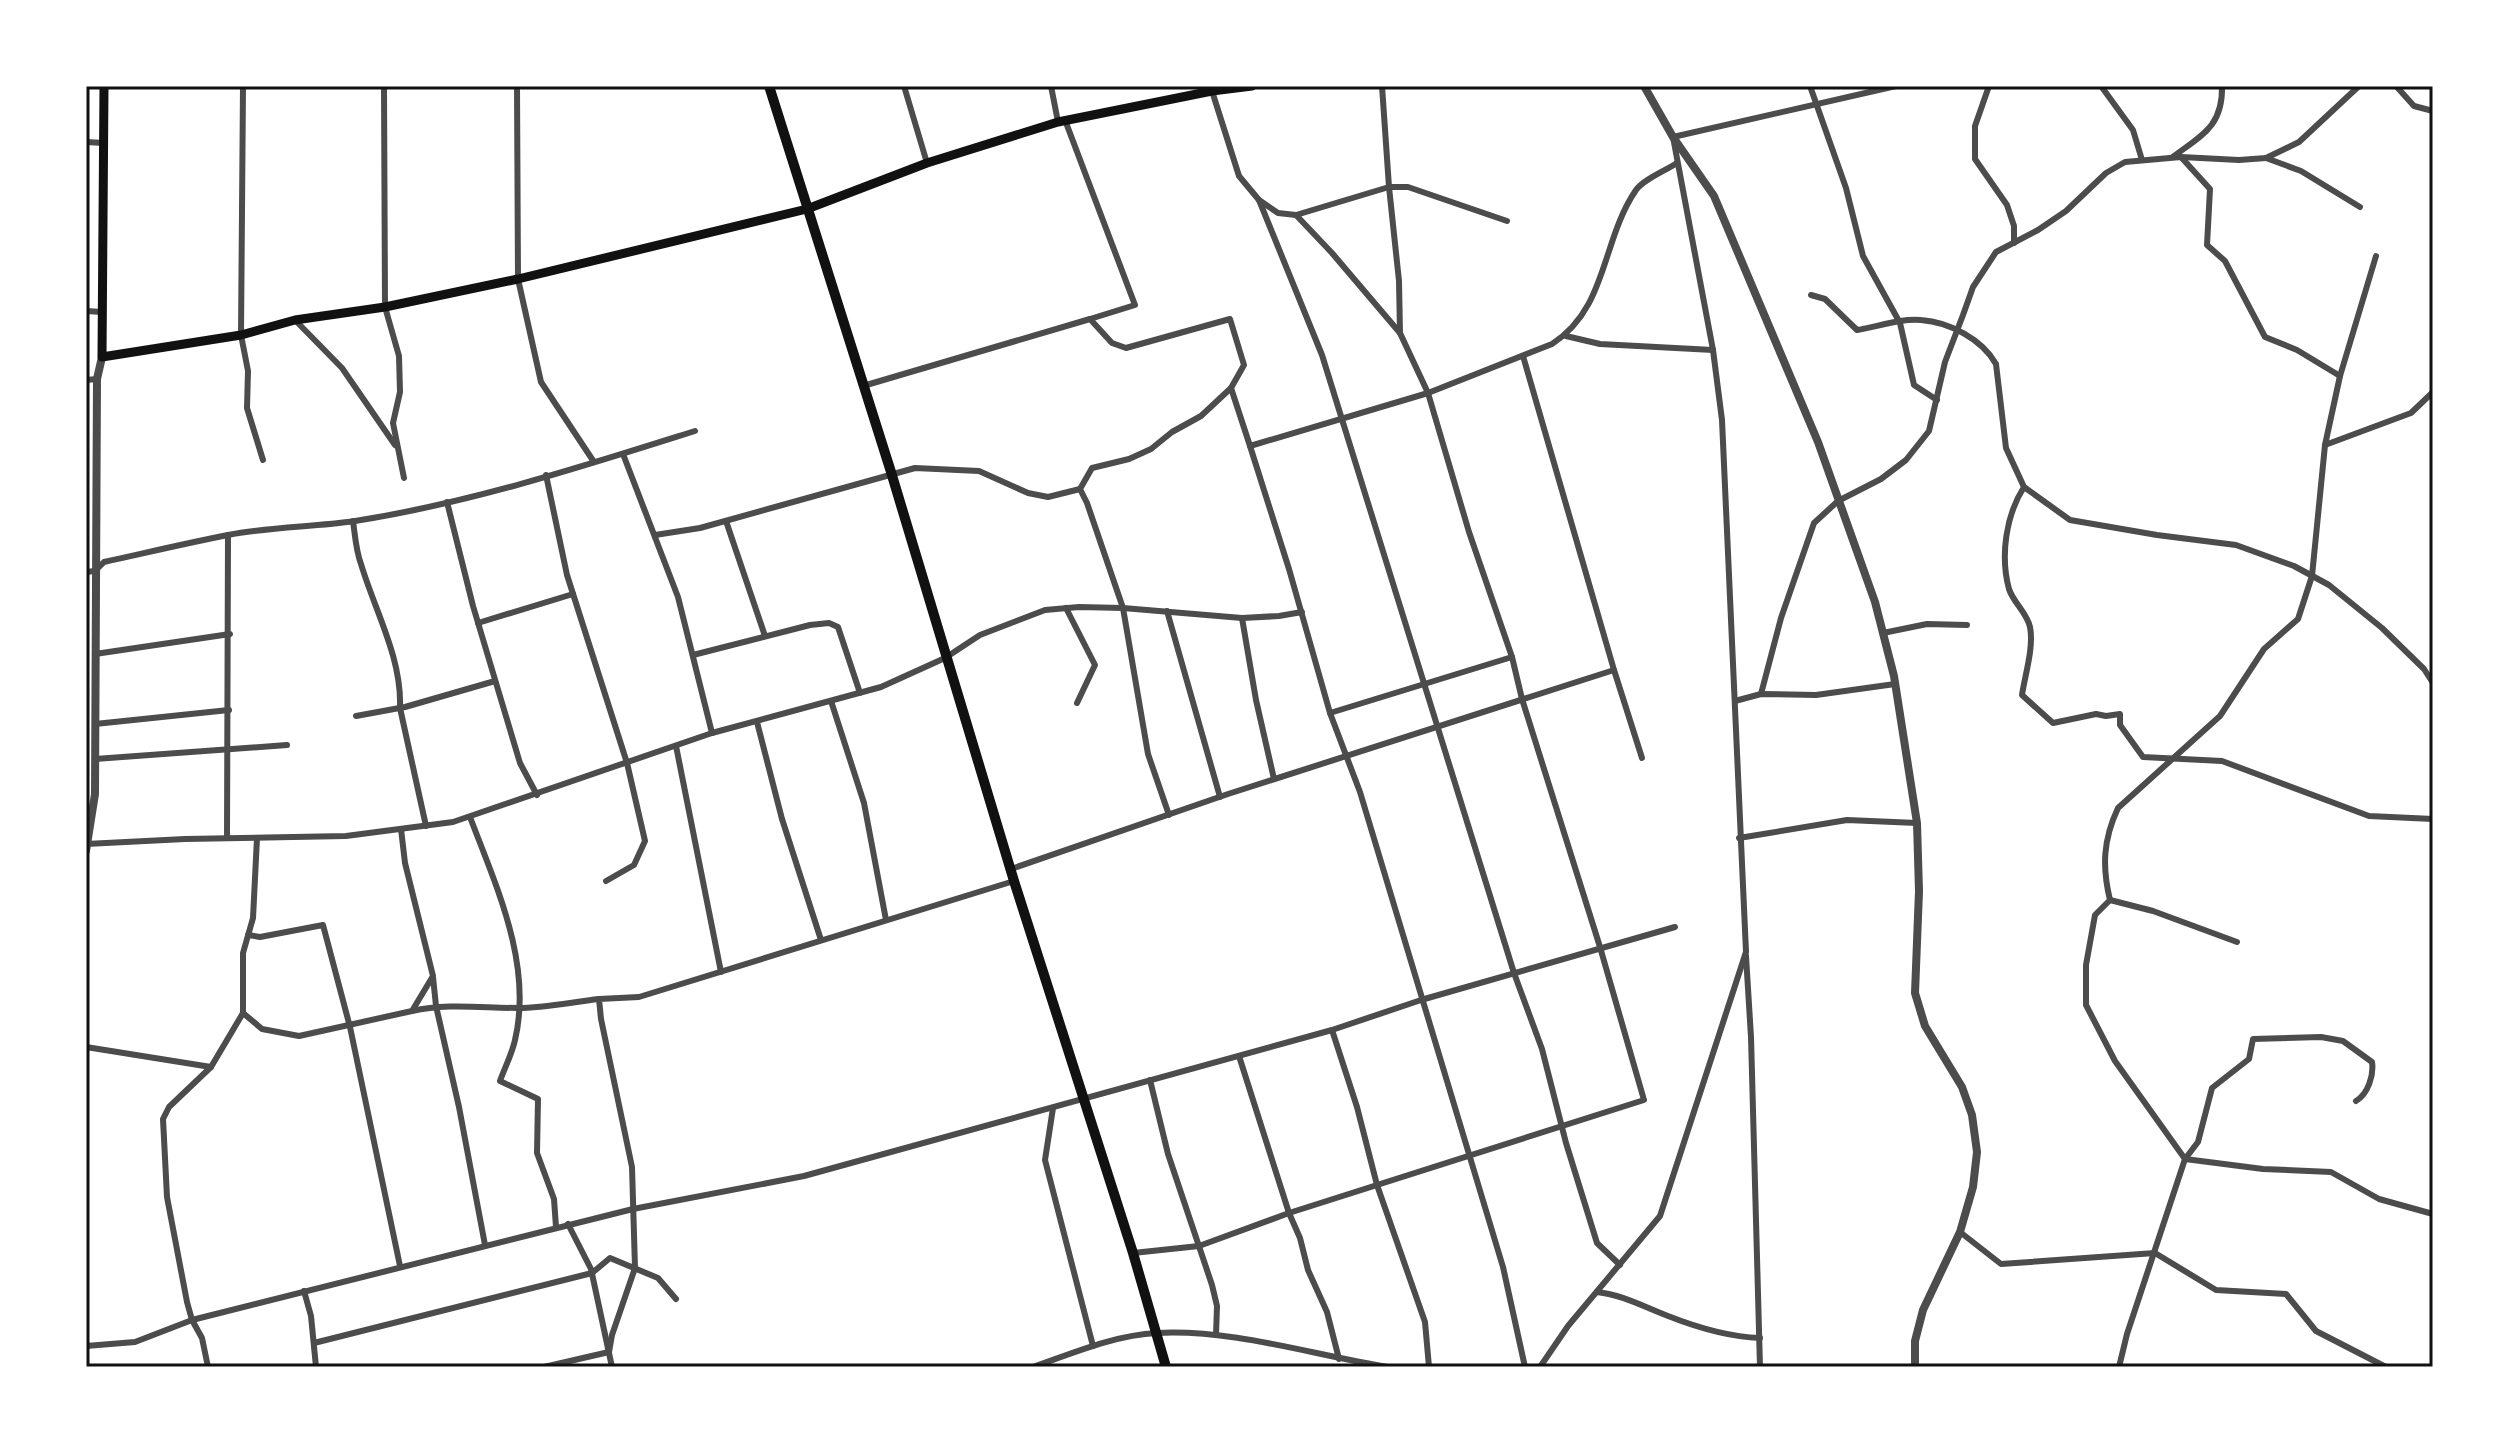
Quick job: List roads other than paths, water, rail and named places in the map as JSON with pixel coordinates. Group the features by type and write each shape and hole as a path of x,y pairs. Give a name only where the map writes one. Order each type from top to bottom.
{"main road":[{"path":"104,86 102,357 241,335 295,320 385,307 518,279 807,209 927,163 1062,121 1217,88 1252,86"},
{"path":"769,86 1166,1367"}],"street":[{"path":"243,86 241,335 248,371 247,408 263,460"},
{"path":"384,86 385,307 399,356 400,392 393,423 404,478"},
{"path":"517,86 518,279 541,382 594,462"},
{"path":"904,86 927,163"},
{"path":"863,386 1135,305 1051,86"},
{"path":"1382,86 1399,281 1400,333"},
{"path":"1644,86 1673,137 1714,196 1818,442 1875,602 1895,684 1917,823 1919,891 1915,993 1925,1026 1962,1087 1972,1115 1977,1152 1973,1187 1960,1232 1923,1310 1915,1341 1915,1367"},
{"path":"1810,86 1846,188 1863,256 1900,323 1914,385 1937,400"},
{"path":"1673,137 1896,86"},
{"path":"1989,86 1975,126 1975,159 2007,205 2014,226 2014,243"},
{"path":"2101,86 2133,130 2142,160"},
{"path":"2171,158 2212,128 2222,86"},
{"path":"1761,694 1781,618 1814,523 1838,501 1881,479 1906,460 1929,431 1945,362 1973,287 1996,252 2066,211 2106,173 2125,162 2181,157 2266,158 2299,142 2359,86"},
{"path":"2396,86 2414,106 2433,111"},
{"path":"1217,88 1239,176 1259,200 1278,213 1296,215 1389,187 1408,187 1507,221"},
{"path":"1673,137 1713,350 1722,420 1739,838 1751,1037 1760,1367"},
{"path":"86,142 104,143"},
{"path":"2181,157 2210,189 2207,245 2225,261 2265,337 2297,350 2340,376"},
{"path":"2266,158 2301,171 2360,207"},
{"path":"1250,446 1428,393 1566,336 1590,307 1612,242 1637,188 1677,163"},
{"path":"1259,200 1322,355 1343,417 1514,973 1542,1049 1597,1243 1620,1265"},
{"path":"1133,1253 1199,1246 1289,1213 1644,1100 1600,947 1522,699 1512,657 1469,532 1428,393 1400,333 1296,215"},
{"path":"2110,900 2104,876 2104,851 2109,827 2118,808 2220,716 2264,649 2298,619 2312,576 2325,445 2340,376 2376,256"},
{"path":"1811,295 1825,299 1857,330 1920,320 1958,329 1990,354 1996,364 2006,448 2024,487 2070,520 2236,545 2294,566 2329,585 2382,628 2424,669 2433,683"},
{"path":"86,311 103,312"},
{"path":"655,535 726,521 891,472 915,468 979,471 1028,493 1048,497 1080,489 1092,468 1129,459 1151,449 1172,432 1201,416 1231,388 1244,365 1230,319 1126,348 1112,343 1090,319"},
{"path":"295,320 342,368 396,445"},
{"path":"1566,336 1600,344 1713,350"},
{"path":"1523,356 1642,758"},
{"path":"102,357 97,379 90,572 95,654 95,794 87,846 227,838 346,836 470,817 712,733 881,687 945,658 980,635 1045,610 1123,608 1242,618 1302,612"},
{"path":"86,380 97,379"},
{"path":"1231,388 1302,612 1330,713 1360,792 1503,1267 1525,1367"},
{"path":"2325,445 2411,413 2433,392"},
{"path":"90,572 104,562 228,535 294,525 353,521 447,502 695,431"},
{"path":"623,454 678,597 712,733"},
{"path":"546,475 573,594 627,763 645,841 634,865 606,881"},
{"path":"2024,487 2014,503 2006,535 2009,590 2030,626 2022,695 2053,723 2096,714 2120,714 2120,725 2143,757 2222,761 2369,816 2433,819"},
{"path":"1080,489 1123,608 1148,754 1169,815"},
{"path":"447,502 478,623 520,763 537,795"},
{"path":"353,521 360,563 378,606 401,689 400,708 426,826"},
{"path":"726,521 765,636"},
{"path":"227,838 228,535"},
{"path":"478,623 573,594"},
{"path":"1066,608 1095,665 1077,703"},
{"path":"1167,611 1220,797"},
{"path":"1242,618 1274,779"},
{"path":"693,655 810,625 829,623 838,627 860,693"},
{"path":"1883,633 1927,624 1967,625"},
{"path":"95,654 230,634"},
{"path":"1330,713 1512,657"},
{"path":"1011,869 1274,779 1614,670"},
{"path":"356,716 400,708 495,681"},
{"path":"1735,701 1761,694 1816,695 1895,684"},
{"path":"831,701 864,803 886,920"},
{"path":"95,724 229,710"},
{"path":"757,722 782,819 821,940"},
{"path":"95,759 287,745"},
{"path":"676,746 721,972"},
{"path":"470,817 518,964 519,1008 515,1040 500,1081 538,1099 537,1153 554,1199 556,1227"},
{"path":"1739,838 1847,820 1917,823"},
{"path":"401,829 405,863 433,976 436,1006 485,1245"},
{"path":"208,1367 202,1338 192,1320 167,1197 163,1119 169,1107 211,1067 243,1013 243,953 253,918 257,838"},
{"path":"243,1013 262,1029 299,1036 436,1006 449,1009 476,1005 519,1008 639,997 1014,881"},
{"path":"2110,900 2153,911 2237,942"},
{"path":"2110,900 2095,915 2086,965 2086,1005 2115,1061 2185,1159 2263,1169 2331,1172 2379,1199 2433,1214"},
{"path":"248,935 260,937 323,925 350,1027 400,1266"},
{"path":"86,1346 135,1342 192,1320 568,1224 804,1176 1332,1030 1421,1000 1675,927"},
{"path":"1540,1367 1568,1326 1660,1216 1746,952"},
{"path":"412,1011 433,976"},
{"path":"599,999 632,1167 635,1268 609,1352"},
{"path":"1332,1030 1357,1107 1377,1185 1425,1322 1429,1367"},
{"path":"2119,1367 2185,1159 2198,1142 2212,1088 2249,1059 2253,1039 2277,1036 2343,1041 2372,1062 2374,1072 2361,1098 2356,1101"},
{"path":"86,1047 211,1067"},
{"path":"1239,1056 1308,1270 1327,1312 1339,1359"},
{"path":"1150,1080 1168,1154 1217,1306 1216,1335"},
{"path":"1053,1108 1045,1160 1093,1346"},
{"path":"568,1224 592,1273 612,1367"},
{"path":"1960,1232 2001,1264 2155,1253 2216,1290 2286,1294 2316,1331 2386,1367"},
{"path":"314,1343 592,1273 610,1258 658,1278 676,1299"},
{"path":"304,1291 311,1316 316,1367"},
{"path":"1597,1292 1641,1304 1696,1326 1760,1338"},
{"path":"1033,1367 1093,1346 1155,1333 1216,1335 1388,1367"},
{"path":"544,1367 609,1352"}]}
